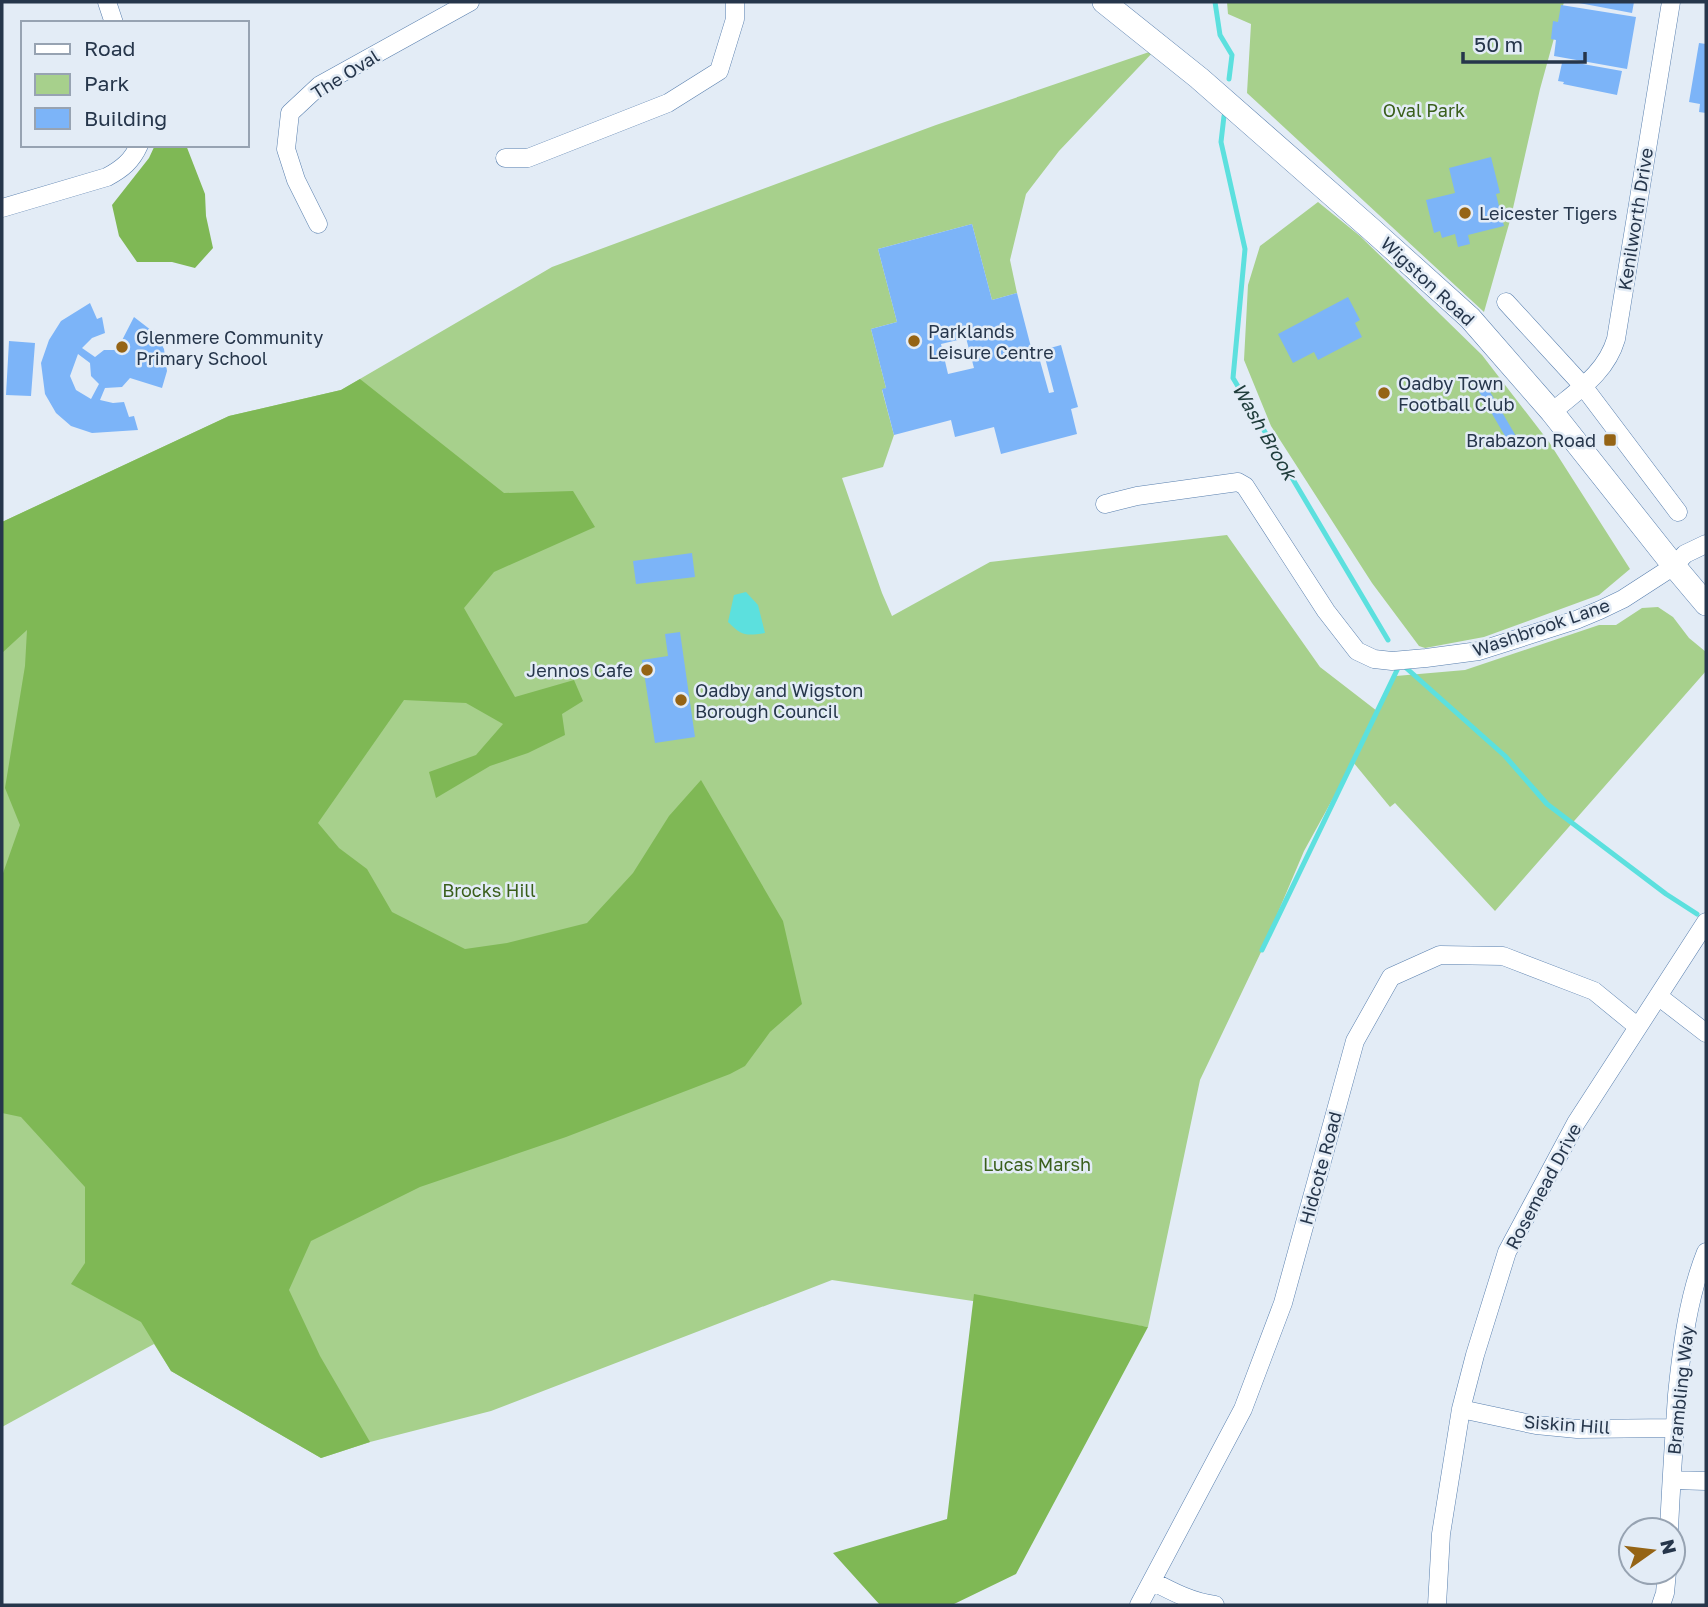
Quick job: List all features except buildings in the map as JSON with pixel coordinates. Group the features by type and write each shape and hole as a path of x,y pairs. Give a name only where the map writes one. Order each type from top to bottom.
{"main road":[{"name":"Wigston Road","path":"1104,2 1199,78 1470,318 1552,412 1706,604"}],"street":[{"path":"107,2 113,21"},
{"name":"The Oval","path":"318,224 296,180 286,149 290,113 320,85 470,2"},
{"path":"505,158 528,158 668,103 719,71 735,19 735,2"},
{"name":"Kenilworth Drive","path":"1552,412 1600,371 1616,339 1671,2"},
{"path":"2,208 107,177 122,168 135,155 138,147"},
{"path":"1506,302 1583,386 1678,512"},
{"name":"Washbrook Lane","path":"1105,505 1137,496 1238,482 1245,485 1326,611 1357,651 1374,659 1392,661 1479,650 1576,620 1623,599 1674,566"},
{"path":"1674,566 1685,554 1706,544"},
{"name":"Rosemead Drive","path":"1437,1605 1441,1534 1461,1409 1507,1252 1576,1122 1706,922"},
{"name":"Hidcote Road","path":"1139,1605 1243,1409 1283,1304 1355,1041 1391,977 1440,955 1503,956 1594,991 1638,1027"},
{"path":"1658,996 1706,1033"},
{"name":"Brambling Way","path":"1670,1516 1680,1361 1687,1315 1706,1252"},
{"name":"Siskin Hill","path":"1461,1409 1536,1425 1577,1429 1675,1428"},
{"path":"1672,1480 1706,1481"},
{"path":"1152,1581 1184,1597 1215,1605"},
{"path":"1661,1605 1666,1586"}],"green space":[{"name":"Oval Park","path":"1227,2 1564,2 1540,89 1511,217 1484,312 1247,93 1251,24 1228,14"},
{"name":"Brocks Hill","path":"1155,50 1059,151 1026,194 1010,260 1017,293 992,300 972,224 878,249 897,322 871,329 886,388 882,390 894,435 883,467 842,478 892,616 990,562 1227,535 1320,667 1377,711 1396,676 1465,670 1599,625 1616,625 1642,608 1658,607 1673,617 1689,638 1706,652 1706,671 1495,911 1395,803 1390,807 1353,762 1304,851 1262,950 1200,1080 1148,1327 832,1280 491,1411 370,1442 321,1458 171,1371 154,1344 2,1427 2,522 229,416 341,390 552,267 936,125"},
{"path":"154,147 187,147 205,194 206,216 213,248 195,268 172,262 137,262 119,236 112,205 149,158"},
{"name":"Oadby Town Football Club","path":"1318,202 1360,236 1482,355 1549,442 1630,569 1599,595 1484,637 1425,648 1419,646 1372,583 1271,426 1244,360 1248,285 1260,246"},
{"path":"360,379 504,493 573,491 595,527 494,572 464,608 515,697 574,680 583,701 562,714 565,735 528,753 490,766 436,798 429,772 476,755 503,724 466,703 404,700 318,823 339,848 367,869 392,912 465,949 507,943 587,923 633,873 669,816 701,780 783,921 802,1004 770,1032 745,1066 730,1074 566,1137 420,1187 311,1241 289,1290 320,1356 370,1442 321,1458 171,1371 141,1322 71,1284 85,1263 85,1187 21,1117 2,1113 2,876 20,825 5,788 25,666 27,630 2,653 2,522 229,416 341,390"},
{"path":"974,1294 1148,1327 1016,1574 952,1605 880,1605 833,1553 947,1519"}],"water":[{"path":"746,592 758,605 765,633 745,634 728,622 734,595"}],"waterway":[{"name":"Wash Brook","path":"1215,2 1220,35 1232,55 1229,79"},
{"name":"Wash Brook","path":"1224,116 1221,142 1245,249 1233,378 1388,640"},
{"name":"Wash Brook","path":"1262,950 1399,666"},
{"path":"1404,666 1505,756 1547,804 1666,894 1697,914"}],"place":[{"name":"Leicester Tigers","path":"1465,213"},
{"name":"Parklands Leisure Centre","path":"914,341"},
{"name":"Glenmere Community Primary School","path":"122,347"},
{"name":"Oadby Town Football Club","path":"1384,393"},
{"name":"Brabazon Road","path":"1610,440"},
{"name":"Jennos Cafe","path":"647,670"},
{"name":"Oadby and Wigston Borough Council","path":"681,700"}],"park label":[{"name":"Lucas Marsh","path":"1037,1164"}]}
